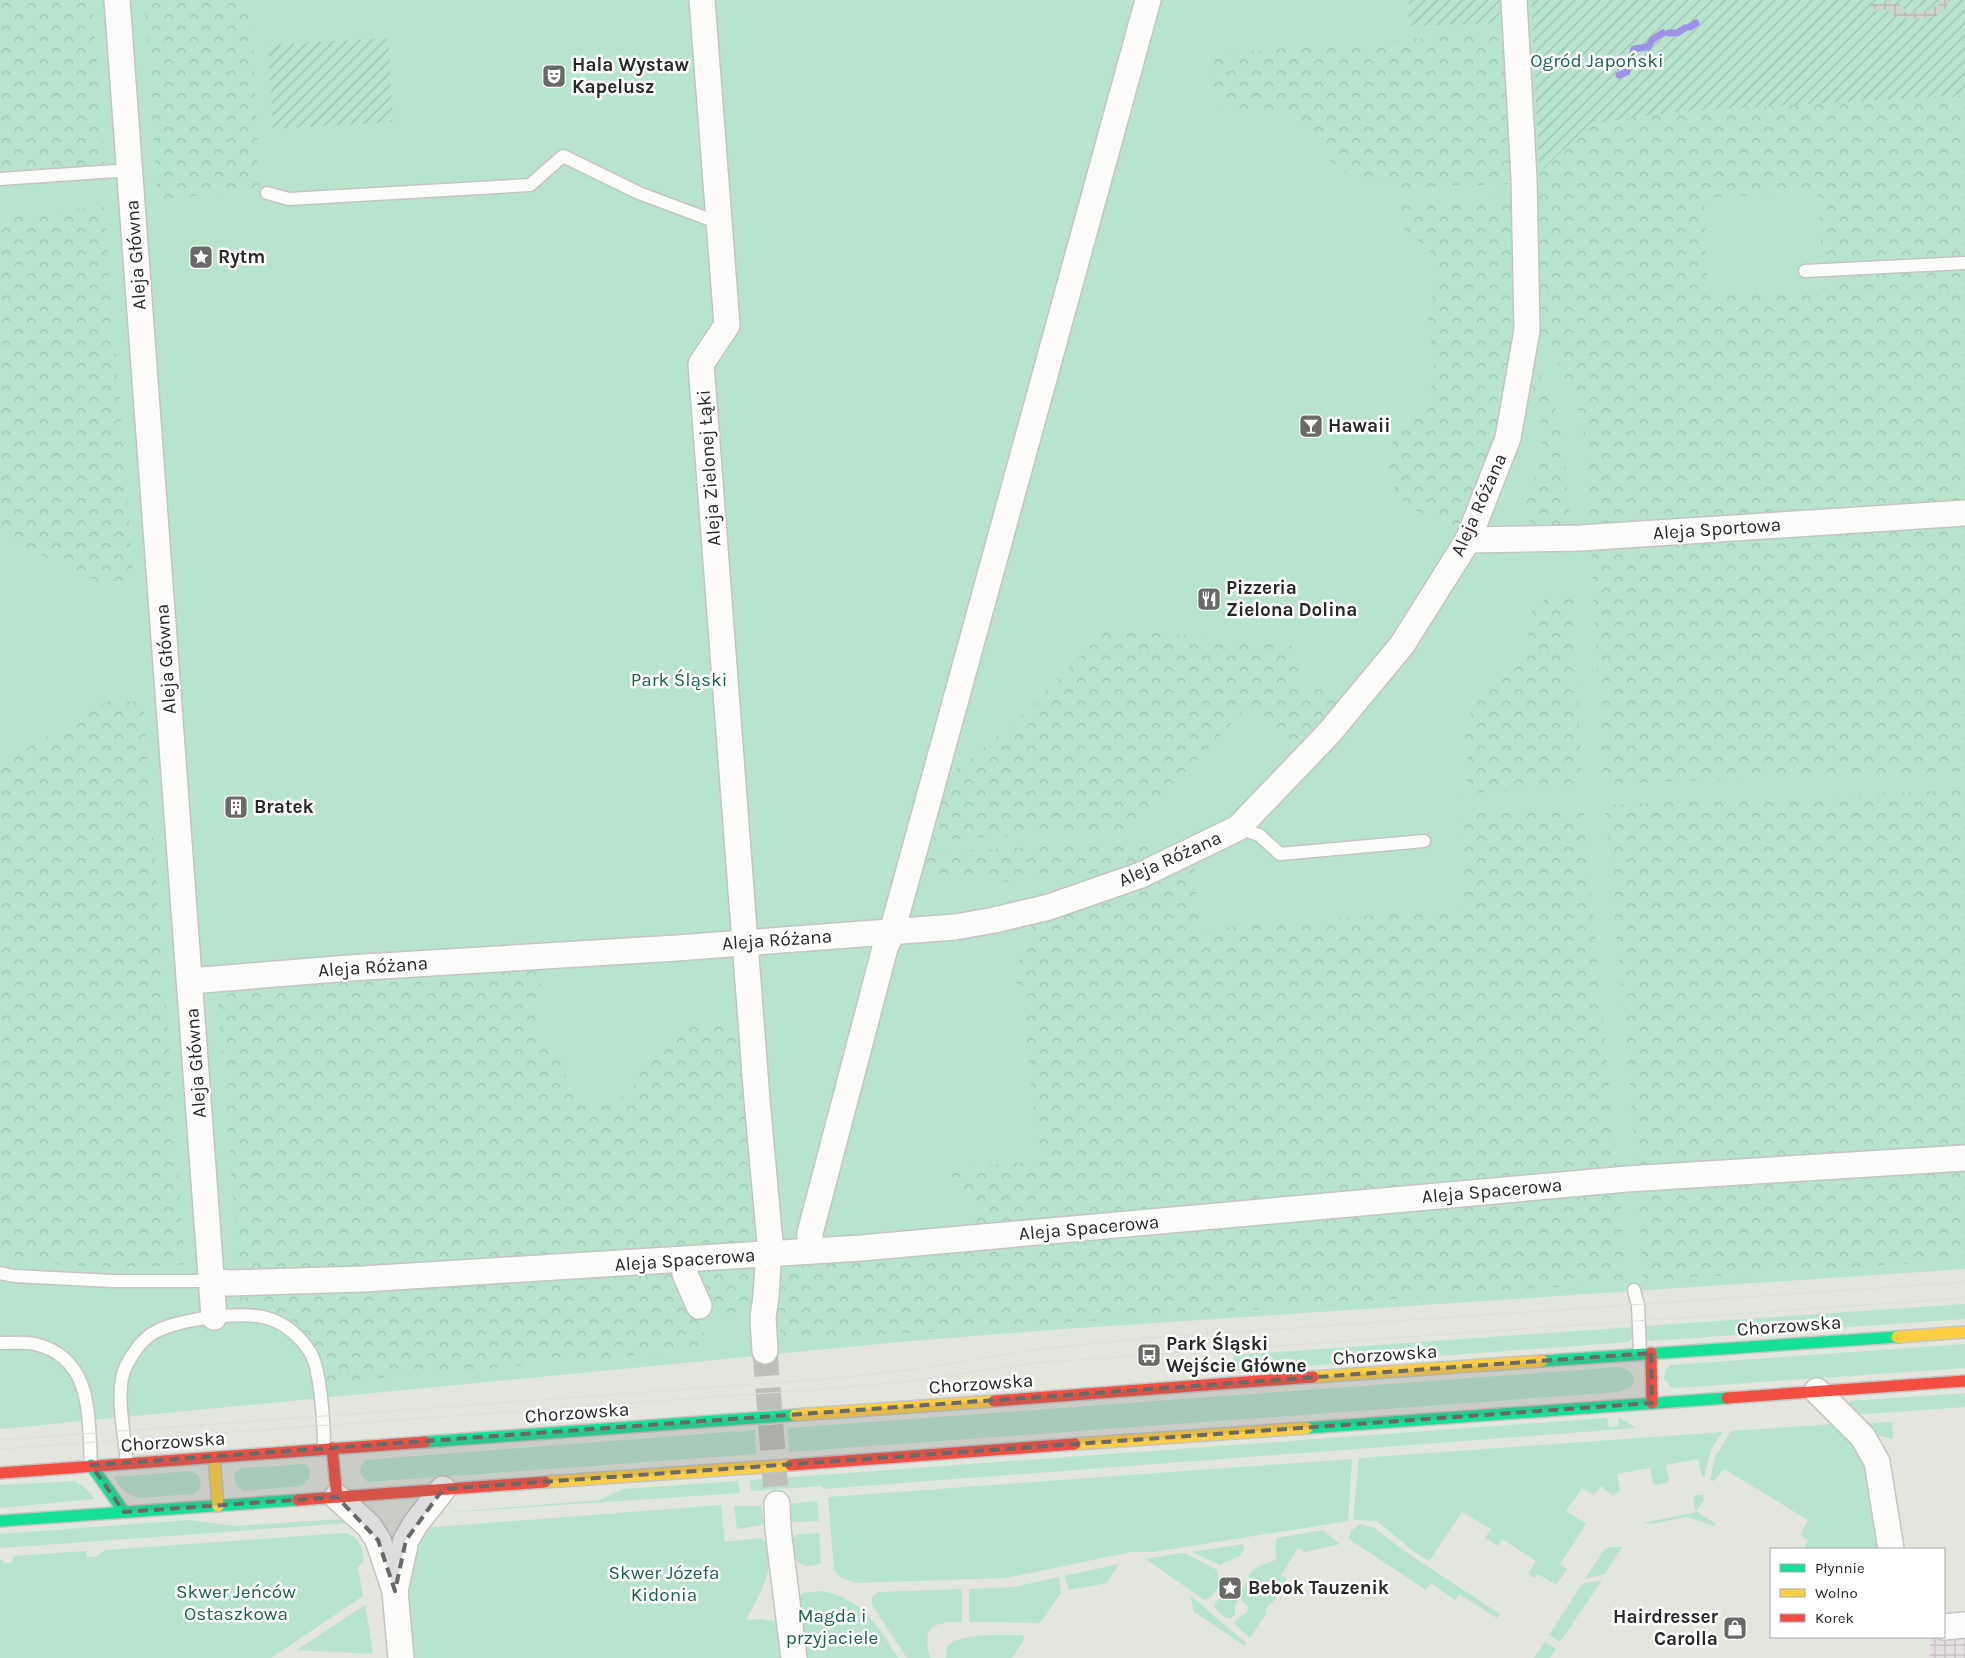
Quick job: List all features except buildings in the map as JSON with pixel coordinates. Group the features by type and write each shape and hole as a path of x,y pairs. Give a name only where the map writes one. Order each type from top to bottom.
{"main road":[{"name":"Chorzowska","path":"0,1473 1965,1332"},
{"path":"1645,1354 1652,1402"},
{"path":"0,1521 1965,1381"},
{"path":"328,1448 337,1497"},
{"path":"214,1457 218,1506"},
{"path":"91,1466 124,1512"}],"street":[{"name":"Aleja Główna","path":"118,0 214,1318"},
{"name":"Aleja Zielonej Łąki","path":"702,0 727,325 701,364 771,1254 768,1265 763,1317 765,1351"},
{"path":"810,1251 810,1233 885,948 892,932 1148,0"},
{"name":"Aleja Różana","path":"190,982 349,968 963,926 1049,907 1141,875 1238,828 1329,733 1402,645 1468,540 1508,438 1527,330 1524,178 1514,0"},
{"name":"Aleja Sportowa","path":"1468,540 1580,538 1965,513"},
{"name":"Aleja Spacerowa","path":"212,1281 228,1283 363,1279 861,1248 1627,1179 1965,1158"},
{"path":"684,1259 685,1274 699,1306"},
{"path":"1817,1391 1863,1437 1877,1462 1891,1548"},
{"path":"395,1591 406,1540 416,1523 443,1490"},
{"path":"337,1497 369,1526 378,1540 395,1591 401,1658"},
{"path":"777,1504 778,1530 794,1658"},
{"path":"1945,1627 1965,1625"}],"lane":[{"path":"267,193 289,199 530,185 563,156 639,193 719,223"},
{"path":"0,179 130,170"},
{"path":"1805,271 1965,263"},
{"path":"1238,828 1259,835 1280,854 1424,842"},
{"path":"0,1273 14,1276 113,1281 212,1281"},
{"path":"1634,1290 1645,1354"},
{"path":"127,1463 120,1388 125,1367 136,1349 155,1332 194,1319 241,1316 269,1318 289,1328 311,1353 318,1370 328,1448"},
{"path":"0,1343 33,1344 45,1348 58,1354 73,1368 79,1378 87,1402 91,1466"}],"highlighted area":[{"path":"1651,1353 1652,1403 443,1489 406,1540 395,1591 378,1540 337,1497 124,1512 91,1465"}],"shaded area":[{"path":"1941,0 1949,1 1945,7 1947,8 1941,10 1942,13 1937,14 1938,16 1913,20 1915,18 1907,19 1907,16 1897,18 1893,14 1895,12 1889,12 1888,9 1877,11 1870,4 1890,1 1893,5 1900,4 1899,7 1905,8 1903,12 1911,13 1933,10 1933,7 1937,7"},
{"path":"1965,1631 1965,1658 1930,1658 1930,1638 1945,1637"}],"green space":[{"name":"Park Śląski","path":"0,0 1965,0 1965,1269 1049,1330 900,1342 0,1429"},
{"path":"0,0 92,0 105,169 0,176"},
{"path":"144,0 251,0 260,191 158,199"},
{"path":"1409,0 1506,0 1507,14 1499,23 1409,26"},
{"name":"Ogród Japoński","path":"1531,0 1965,0 1965,95 1671,112 1590,124 1544,168 1539,162"},
{"path":"1497,33 1507,37 1515,180 1510,184 1397,188 1387,184 1356,178 1342,171 1326,156 1311,132 1301,122 1284,114 1236,112 1226,108 1218,101 1210,80 1211,70 1218,53"},
{"path":"388,38 393,122 273,129 268,45"},
{"path":"1965,95 1965,501 1591,526 1582,419 1561,368 1532,331 1532,178 1590,124 1671,112","holes":["1818,192 1823,288 1708,294 1704,198"]},
{"path":"1510,198 1515,202 1518,323 1500,435 1467,521 1454,525 1418,512 1408,506 1396,491 1390,472 1390,451 1397,433 1425,401 1431,388 1434,358 1429,329 1429,309 1438,273 1437,263 1429,250 1401,224 1396,202"},
{"path":"104,207 134,580 97,582 0,535 0,214"},
{"path":"1530,351 1544,379 1562,426 1571,530 1537,530 1531,524 1524,510 1524,501 1536,472 1542,447 1540,413 1530,381"},
{"path":"1965,526 1965,771 1603,784 1591,547"},
{"path":"1554,595 1574,599 1582,786 1460,794 1470,769 1465,735 1467,723 1474,707 1487,687 1511,671 1524,658 1529,643 1527,617 1539,604"},
{"path":"1102,627 1260,643 1267,640 1278,647 1292,646 1301,656 1302,661 1298,675 1301,686 1307,688 1322,680 1333,691 1342,705 1300,751 1251,704 1129,829 923,841 938,784 1012,725 1077,660"},
{"path":"108,701 143,702 185,1264 116,1267 46,1263 0,1257 0,764"},
{"path":"1965,790 1965,1149 1637,1170 1605,805"},
{"path":"1583,806 1617,1171 974,1226 982,1209 970,1193 962,1192 951,1186 941,1169 1039,1161 1021,987 1013,976 1015,966 1028,946 1035,920 1194,859 1199,930 1465,907 1459,819 1464,813"},
{"path":"1175,841 1166,847 1164,851 1147,859 1121,866 1087,880 1078,880 1051,873 1040,874 1029,880 1013,882 1001,882 976,873 958,878 948,878 941,876 924,861 926,852"},
{"path":"529,966 537,972 541,986 535,1016 538,1030 542,1038 559,1056 565,1075 576,1093 587,1101 601,1104 621,1098 635,1083 658,1048 670,1038 685,1030 701,1025 716,1025 730,1031 742,1041 752,1102 753,1245 239,1277 217,992 223,989"},
{"path":"1965,1166 1965,1260 1643,1281 1638,1186"},
{"path":"1620,1189 1625,1282 781,1342 776,1278 782,1270 791,1264"},
{"path":"756,1264 755,1296 748,1306 731,1316 729,1313 711,1312 705,1302 698,1280 703,1270"},
{"path":"646,1271 667,1272 675,1278 693,1308 708,1349 324,1383 323,1368 315,1348 292,1323 271,1314 245,1310 241,1306 240,1298"},
{"path":"1965,1304 1965,1319 1650,1341 1645,1336 1644,1326"},
{"path":"1634,1327 1634,1336 1629,1342 1235,1371 1233,1355"},
{"path":"1965,1344 1965,1368 1677,1388 1671,1387 1664,1379 1665,1371 1671,1365"},
{"path":"1620,1367 1630,1372 1633,1381 1630,1388 1618,1392 789,1452 788,1428"},
{"path":"1965,1393 1965,1407 1852,1415 1847,1405 1850,1401"},
{"path":"1619,1417 1636,1428 823,1489 822,1486 751,1491 750,1480 1607,1418 1609,1427 1618,1426"},
{"path":"1892,1422 1893,1439 1880,1436 1859,1424"},
{"path":"1835,1424 1854,1443 1868,1467 1880,1548 1804,1548 1808,1540 1800,1535 1808,1520 1724,1469 1714,1481 1710,1480 1715,1457 1731,1431"},
{"path":"755,1430 756,1454 368,1482 360,1472 365,1460"},
{"path":"1722,1432 1712,1448 1704,1477 1702,1476 1698,1459 1666,1465 1669,1480 1667,1483 1656,1485 1653,1483 1650,1468 1617,1474 1620,1490 1613,1496 1601,1486 1594,1495 1582,1488 1566,1511 1586,1524 1560,1564 1567,1569 1556,1585 1538,1574 1534,1578 1528,1574 1536,1561 1502,1539 1498,1546 1485,1538 1491,1529 1462,1512 1429,1561 1413,1551 1377,1521 1353,1520 1359,1458"},
{"path":"1352,1459 1348,1521 1153,1552 1131,1552 1006,1578 855,1583 840,1577 834,1570 828,1497"},
{"path":"305,1464 308,1466 310,1475 301,1486 244,1491 235,1481 235,1473 241,1468"},
{"path":"190,1471 197,1474 201,1480 199,1490 193,1494 137,1498 123,1490 114,1477"},
{"path":"75,1481 95,1499 0,1508 0,1485"},
{"path":"738,1481 740,1493 441,1513 600,1500 623,1489"},
{"path":"1695,1495 1703,1495 1704,1500 1696,1511 1716,1524 1714,1526 1687,1517 1652,1524 1643,1523 1696,1512 1693,1497"},
{"path":"817,1501 819,1521 792,1522 790,1504"},
{"name":"Skwer Józefa Kidonia","path":"721,1505 725,1542 761,1538 767,1545 770,1555 766,1578 746,1620 762,1619 777,1622 781,1658 413,1658 410,1640 410,1562 422,1528"},
{"path":"734,1506 761,1506 764,1521 762,1525 737,1529"},
{"path":"341,1519 350,1523 0,1548 0,1534 189,1520 234,1526"},
{"path":"1360,1524 1374,1528 1410,1555 1500,1614 1497,1618 1459,1594 1455,1600 1431,1583 1426,1590 1349,1539 1351,1531"},
{"path":"1323,1530 1340,1544 1305,1552 1298,1548 1281,1575 1287,1579 1272,1604 1270,1603 1265,1611 1267,1612 1250,1638 1234,1623 1238,1618 1247,1613 1248,1606 1242,1601 1240,1591 1252,1571 1277,1558 1275,1550 1277,1538"},
{"name":"Skwer Jeńców Ostaszkowa","path":"344,1533 356,1539 362,1550 364,1560 358,1567 363,1596 271,1658 0,1658 0,1559 5,1563 12,1562 14,1556 86,1551 87,1557 95,1557 105,1550"},
{"path":"819,1533 821,1563 808,1566 803,1565 796,1558 791,1540 796,1535"},
{"path":"1243,1544 1244,1549 1240,1556 1219,1565 1192,1552"},
{"path":"1610,1547 1622,1547 1605,1574 1585,1579 1603,1551"},
{"path":"1181,1553 1217,1570 1220,1585 1210,1598 1204,1600 1146,1559"},
{"path":"1119,1564 1107,1583 1069,1590 1064,1576"},
{"path":"1059,1577 1061,1593 1040,1623 969,1622 969,1589 1014,1587"},
{"path":"1602,1580 1560,1642 1549,1635 1582,1584"},
{"path":"962,1589 962,1622 943,1623 932,1628 927,1639 930,1658 907,1658 872,1605 872,1597 878,1592"},
{"path":"1230,1590 1236,1593 1238,1602 1235,1604 1235,1614 1231,1619 1221,1614 1214,1605 1225,1591"},
{"name":"Magda i przyjaciele","path":"821,1591 848,1600 858,1607 875,1624 898,1658 805,1658 797,1599 803,1593"},
{"path":"1190,1595 1247,1644 1245,1646 1194,1612"},
{"path":"365,1605 373,1654 297,1650"},
{"path":"1024,1635 1023,1642 1012,1658 946,1658 947,1647 954,1642 972,1636"},
{"path":"1545,1642 1556,1649 1550,1658 1534,1658"}],"waterway":[{"path":"1690,27 1696,23"},
{"path":"1669,33 1677,33 1685,28"},
{"path":"1619,75 1627,72 1634,49 1648,47 1653,39 1663,33"}],"tunnel":[{"path":"765,1351 777,1504"}],"tram line":[{"path":"0,1440 837,1378 918,1369 1032,1350 1148,1338 1965,1282"},
{"path":"0,1449 837,1388 920,1380 1034,1363 1965,1298"}],"traffic: fast":[{"path":"1542,1361 1897,1337"},
{"path":"1307,1428 1727,1398"},
{"path":"425,1442 795,1415"},
{"path":"91,1465 124,1512"},
{"path":"0,1521 298,1500"}],"traffic: slow":[{"path":"1897,1337 1965,1332"},
{"path":"1313,1377 1542,1361"},
{"path":"795,1415 994,1401"},
{"path":"1075,1444 1307,1428"},
{"path":"214,1457 218,1506"},
{"path":"545,1482 791,1465"}],"traffic: jam":[{"path":"1651,1353 1652,1403"},
{"path":"994,1401 1313,1377"},
{"path":"1727,1398 1965,1381"},
{"path":"0,1473 425,1442"},
{"path":"791,1465 1075,1444"},
{"path":"332,1448 337,1497"},
{"path":"298,1500 545,1482"}],"place":[{"name":"Hala Wystaw Kapelusz","path":"554,76"},
{"name":"Rytm","path":"201,257"},
{"name":"Hawaii","path":"1311,426"},
{"name":"Pizzeria Zielona Dolina","path":"1209,599"},
{"name":"Bratek","path":"236,807"},
{"name":"Park Śląski Wejście Główne","path":"1149,1355"},
{"name":"Bebok Tauzenik","path":"1230,1588"},
{"name":"Hairdresser Carolla","path":"1735,1628"}]}
